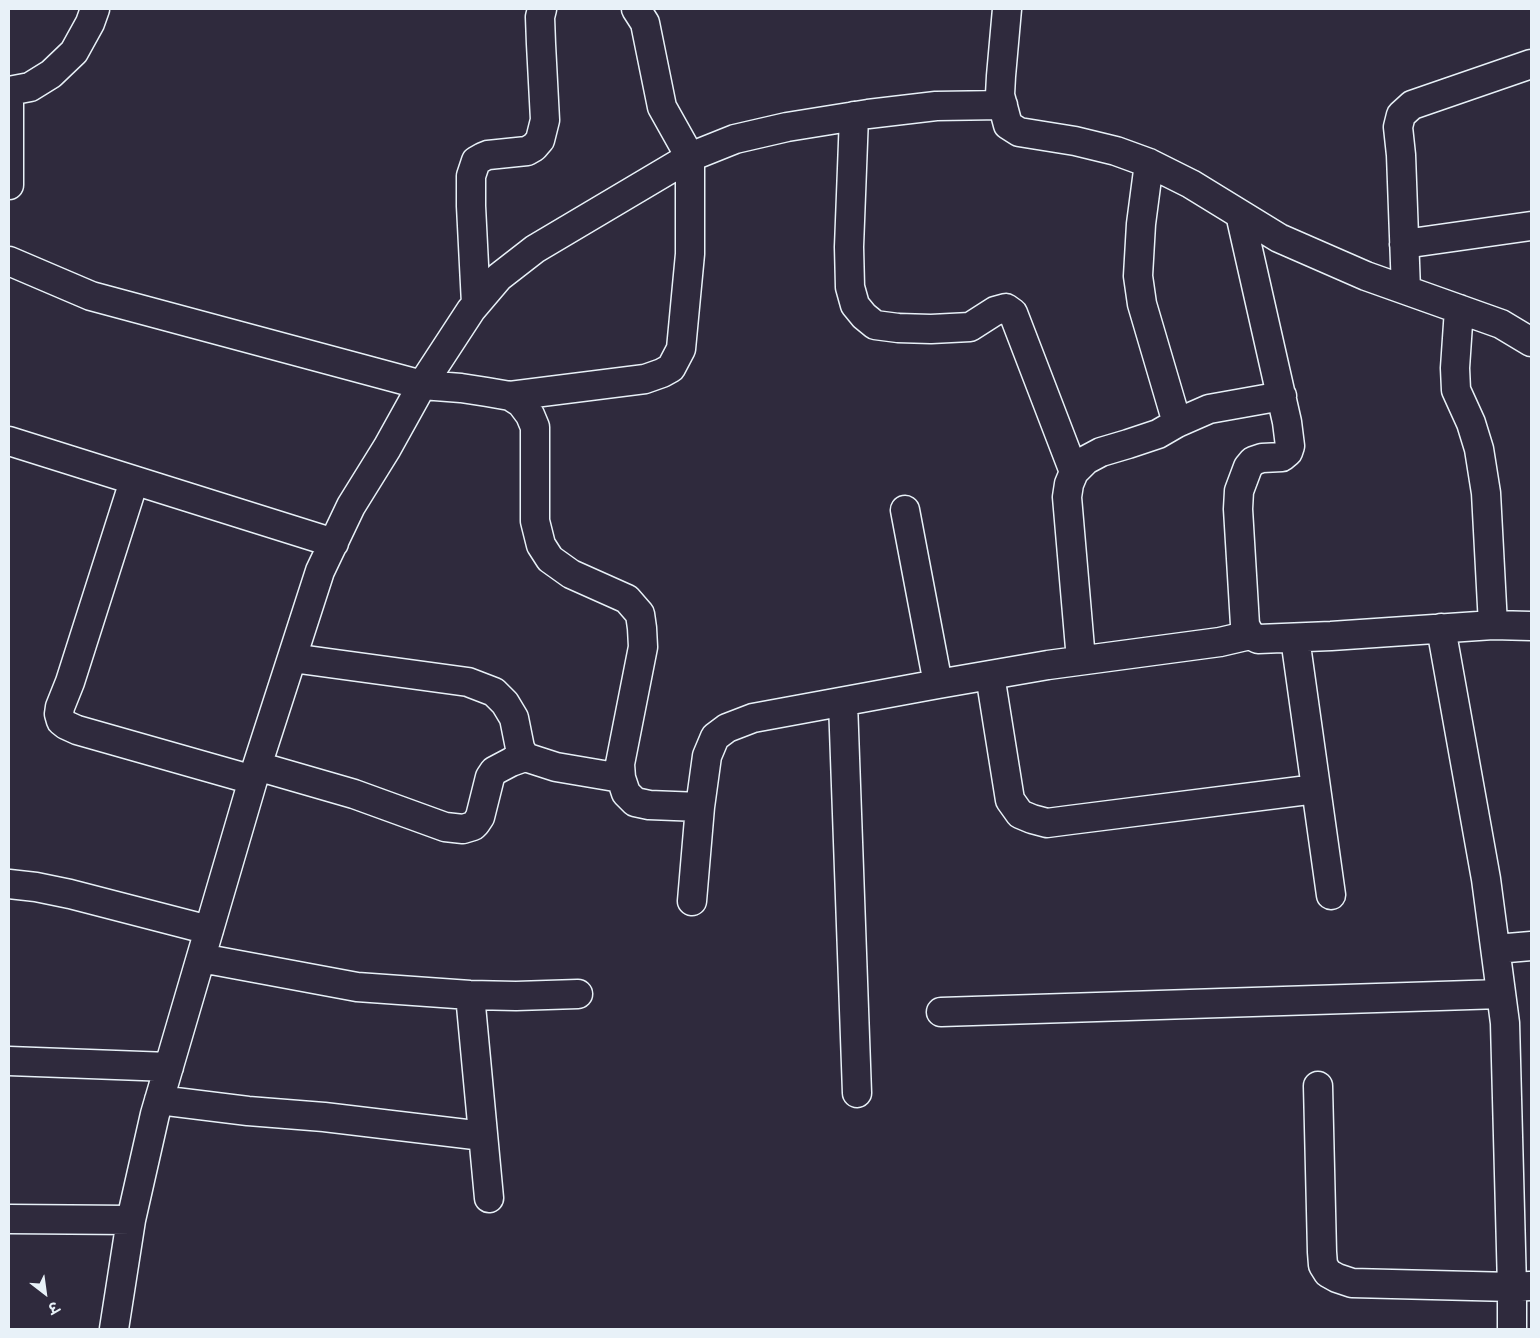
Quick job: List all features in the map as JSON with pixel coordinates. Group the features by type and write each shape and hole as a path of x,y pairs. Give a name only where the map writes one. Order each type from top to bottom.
{"street":[{"path":"9,185 9,91 30,87 50,74 74,52 90,23 95,9"},
{"path":"476,304 471,176 476,162 482,157 527,151 540,140 545,120 540,17 542,9"},
{"path":"9,261 91,296 422,385 460,388 510,396 645,379 662,373 671,368 681,348 684,325 690,254 690,157 662,107 645,23 636,9"},
{"path":"1007,9 1000,95 1008,125 1019,132 1075,141 1116,151 1150,163 1191,184 1280,238 1366,276 1501,324 1531,342"},
{"path":"1406,290 1398,128 1400,115 1412,105 1531,64"},
{"path":"114,1329 130,1220 155,1114 255,773 320,570 351,506 387,448 422,385 470,310 499,277 535,249 690,157 735,140 787,127 854,116 936,106 1003,105"},
{"path":"854,116 849,247 850,287 855,305 864,316 876,324 898,328 931,329 970,327 995,311 1006,308 1013,314 1074,472"},
{"path":"1150,163 1141,224 1138,276 1142,304 1177,423"},
{"path":"1240,214 1282,396 1290,446 1288,452 1282,457 1262,458 1253,461 1248,467 1239,491 1238,509 1245,626 1250,635 1258,639 1295,638 1493,624 1531,626"},
{"path":"1404,244 1531,226"},
{"path":"1459,309 1456,390 1474,432 1485,484 1493,624"},
{"path":"510,396 521,402 530,415 534,426 535,521 541,545 550,559 571,574 627,599 640,614 643,647 620,764 621,778 626,793 635,802 649,805 700,807"},
{"path":"1081,660 1067,497 1069,484 1074,472 1086,460 1101,452 1158,434 1177,423 1209,409 1282,396"},
{"path":"9,441 334,543"},
{"path":"134,481 70,682 60,707 59,714 66,725 77,730 255,773 354,794 445,826 463,828 473,826 480,817 490,777 494,771 525,757 556,767 621,778"},
{"path":"905,510 938,684"},
{"path":"1442,628 1486,880 1520,1132 1522,1287 1512,1329"},
{"path":"692,901 700,807 707,756 715,737 727,728 753,718 938,684 1081,660 1220,642 1250,635"},
{"path":"1295,638 1331,894"},
{"path":"292,658 468,682 494,692 505,703 514,718 520,748 525,757"},
{"path":"990,676 1010,800 1020,814 1032,819 1047,823 1316,789"},
{"path":"843,702 857,1093"},
{"path":"9,884 70,894 209,930"},
{"path":"1496,949 1531,946"},
{"path":"201,958 357,987 470,995 578,994"},
{"path":"941,1012 1501,994"},
{"path":"470,995 489,1198"},
{"path":"9,1061 169,1067"},
{"path":"1318,1086 1322,1252 1323,1264 1328,1273 1352,1283 1522,1287"},
{"path":"159,1100 248,1112 324,1117 483,1136"},
{"path":"9,1219 130,1220"}]}
